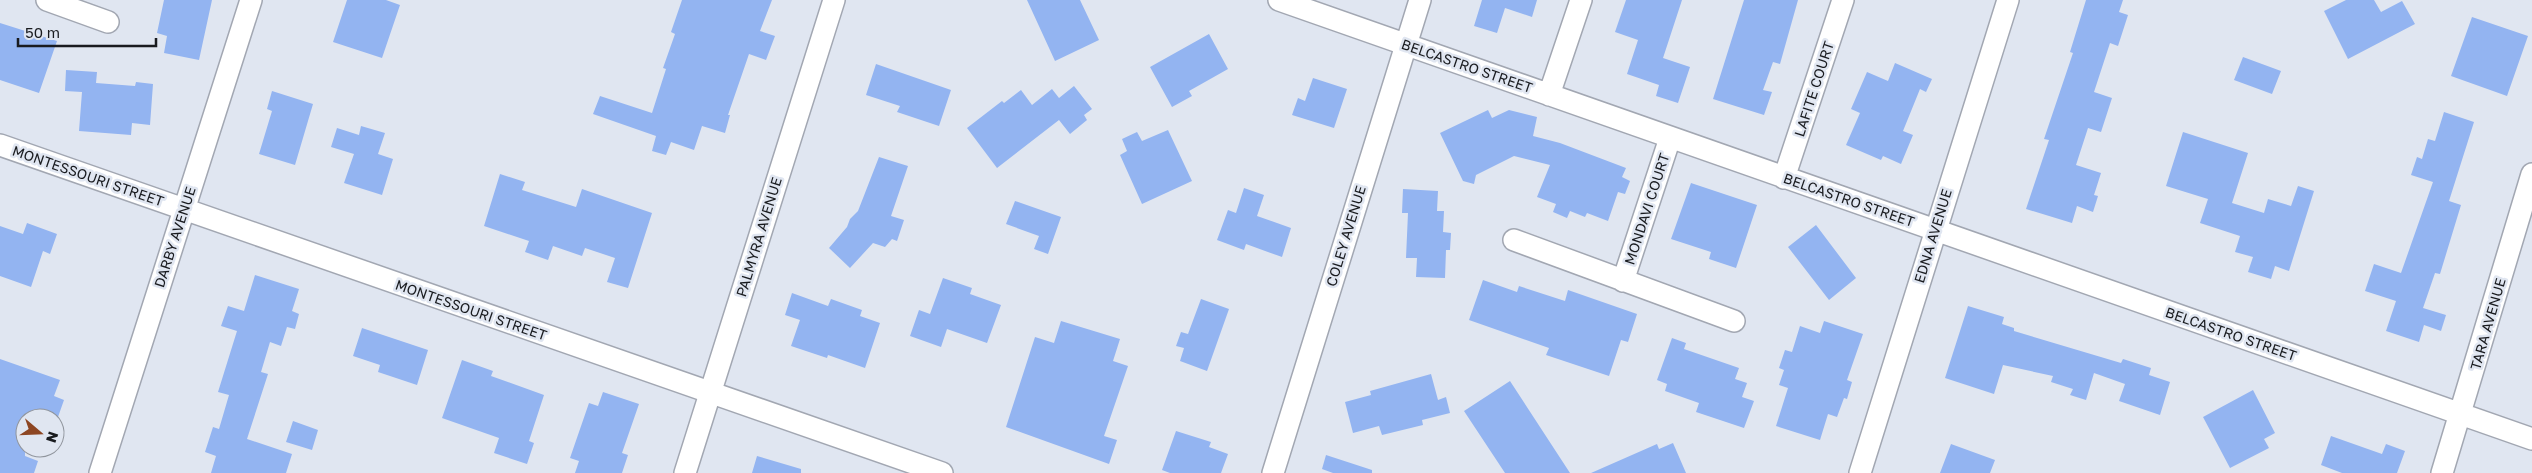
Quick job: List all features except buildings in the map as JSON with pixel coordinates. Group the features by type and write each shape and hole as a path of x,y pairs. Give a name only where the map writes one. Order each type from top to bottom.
{"street":[{"path":"47,0 108,22"},
{"name":"DARBY AVENUE","path":"100,473 251,0"},
{"name":"PALMYRA AVENUE","path":"684,473 834,0"},
{"name":"BELCASTRO STREET","path":"1279,0 2532,439"},
{"name":"COLEY AVENUE","path":"1273,473 1420,0"},
{"path":"1549,95 1581,0"},
{"name":"LAFITE COURT","path":"1784,178 1843,0"},
{"name":"EDNA AVENUE","path":"1860,473 2008,0"},
{"name":"MONDAVI COURT","path":"1623,281 1670,138"},
{"name":"MONTESSOURI STREET","path":"0,145 710,394 942,473"},
{"name":"TARA AVENUE","path":"2442,473 2532,174"},
{"name":"MONDAVI COURT","path":"1514,240 1734,322"}]}
